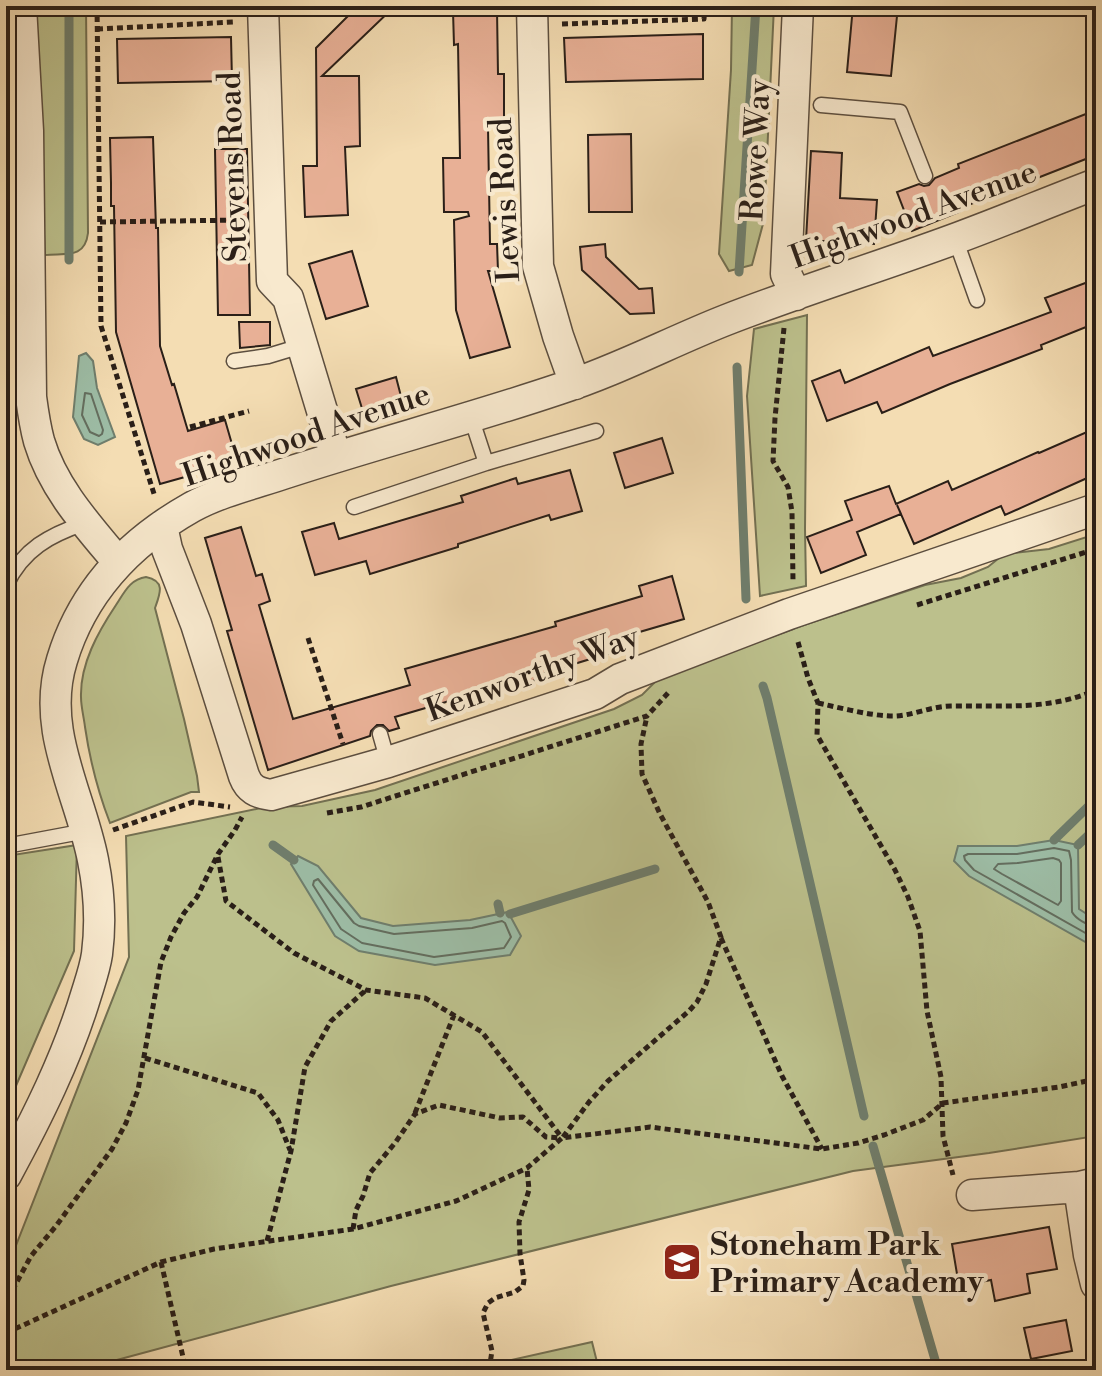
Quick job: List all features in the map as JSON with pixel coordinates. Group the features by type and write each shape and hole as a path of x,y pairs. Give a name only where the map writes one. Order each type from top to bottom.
{"street":[{"path":"21,6 28,131 31,397 35,422 44,455 65,496 118,562"},
{"name":"Rowe Way","path":"791,297 786,274 798,6"},
{"name":"Stevens Road","path":"263,13 272,281 288,298 336,457"},
{"name":"Lewis Road","path":"533,15 538,266 575,384"},
{"name":"Highwood Avenue","path":"6,1175 78,1022 97,955 98,905 93,861 63,758 55,712 56,689 60,663 75,627 93,595 130,549 203,501 575,384 703,330 1096,184"},
{"name":"Kenworthy Way","path":"250,800 352,771 384,748 595,694 620,679 789,614 1096,509"},
{"path":"162,526 167,549 196,624 250,800"},
{"path":"972,1195 1088,1185 1089,1255 1096,1284"}],"lane":[{"path":"821,105 900,112 925,176"},
{"path":"950,237 977,300"},
{"path":"234,361 268,356 301,346"},
{"path":"471,417 486,463"},
{"path":"354,507 486,463 596,431"},
{"path":"6,585 15,567 39,545 85,523"},
{"path":"6,846 87,835"}],"path":[{"path":"97,6 101,326 162,526"},
{"path":"533,15 704,19 705,6"},
{"path":"97,29 263,13"},
{"path":"100,222 220,220"},
{"path":"791,297 775,418 773,461 788,487 792,512 793,590 789,614 818,703 817,735 895,870 920,931 927,1011 941,1077 943,1136 958,1198 972,1195"},
{"path":"190,427 249,411"},
{"path":"308,638 352,771"},
{"path":"818,703 892,716 948,706 1039,706 1096,690"},
{"path":"647,716 641,744 642,774 708,902 782,1076 822,1149"},
{"path":"6,1309 31,1256 112,1149 126,1123 145,1058 161,962 184,913 197,897 250,800 193,802 87,835"},
{"path":"218,854 226,901 294,953 366,990 425,998 482,1032 562,1138"},
{"path":"6,1333 161,1262 214,1249 353,1229 456,1201 527,1168 562,1138 608,1081 697,1002 721,937"},
{"path":"267,1241 291,1151 305,1067 331,1021 366,990"},
{"path":"353,1229 356,1210 370,1173 415,1114 454,1015"},
{"path":"145,1058 258,1093 278,1120 291,1151"},
{"path":"415,1114 439,1105 500,1118 523,1117 546,1137 562,1138 650,1127 822,1149 884,1135 923,1120 943,1103 1096,1079"},
{"path":"489,1370 492,1351 483,1313 495,1298 523,1286 519,1222 529,1190 527,1168"},
{"path":"161,1262 186,1370"}],"shaded area":[{"path":"33,6 86,6 88,233 79,251 67,254 45,255"},
{"path":"732,6 774,6 764,220 752,265 729,271 719,254"},
{"path":"807,315 806,586 760,596 747,396 754,329"},
{"path":"1096,534 1096,1136 853,1171 391,1286 102,1364 90,1370 6,1370 6,1271 129,957 126,836 266,807 302,806 375,790 614,709 642,695 658,679 804,625 925,585 961,578 988,567 1004,554 1049,549"},
{"path":"146,577 157,582 160,589 155,608 199,792 191,792 110,823 89,752 81,685 91,649 103,626 128,587"},
{"path":"77,845 74,951 6,1109 6,856"},
{"path":"592,1342 599,1370 494,1370 493,1364"}],"water":[{"path":"86,353 93,361 97,388 115,437 98,445 84,439 73,417 79,356"},
{"path":"1054,840 1078,845 1079,909 1096,920 1096,948 969,876 954,861 958,846 1017,846"},
{"path":"298,856 318,866 361,918 393,926 470,920 508,912 521,936 510,955 435,965 359,951 335,936 291,864"}],"building":[{"path":"358,6 395,6 322,76 359,76 360,146 345,147 348,215 305,217 303,166 317,166 316,48"},
{"path":"853,6 898,6 891,76 847,72"},
{"path":"497,10 498,74 504,74 504,127 488,127 490,244 497,244 498,271 488,271 510,347 470,358 456,310 454,220 469,216 468,212 444,212 443,158 460,158 458,44 454,45 453,11"},
{"path":"703,34 703,79 566,82 564,38"},
{"path":"231,37 232,81 118,83 117,39"},
{"path":"1096,110 1096,155 958,209 959,212 912,231 897,192 919,184 929,185 935,178 959,168 958,164"},
{"path":"631,134 632,212 589,212 588,135"},
{"path":"153,137 160,346 188,431 225,420 236,458 160,484 116,332 114,206 111,206 110,138"},
{"path":"215,149 247,149 250,315 218,315"},
{"path":"811,151 842,153 840,198 877,200 874,244 806,240"},
{"path":"605,244 606,257 639,289 652,288 654,313 630,314 582,270 580,247"},
{"path":"352,251 368,306 326,319 309,264"},
{"path":"1096,279 1096,323 1041,345 1042,349 882,413 877,402 827,421 812,381 840,370 845,383 929,347 933,356 1051,312 1045,298"},
{"path":"239,322 270,322 270,345 240,348"},
{"path":"396,377 404,408 365,418 356,389"},
{"path":"1096,428 1096,474 1005,515 1001,506 914,544 901,514 857,532 866,555 821,573 807,537 852,520 845,501 889,486 896,504 948,481 952,490"},
{"path":"662,438 673,473 625,488 614,453"},
{"path":"570,470 582,511 551,520 549,515 370,574 366,561 315,575 302,532 334,523 339,539 463,502 461,496 516,478 518,484"},
{"path":"241,527 256,576 262,574 270,601 259,605 293,719 410,685 405,669 556,626 555,622 642,596 639,586 672,576 684,619 619,638 623,649 535,676 536,680 481,696 480,692 395,717 399,728 389,731 383,725 377,725 370,736 268,770 227,631 232,630 205,538"},
{"path":"1049,1227 1057,1269 1027,1274 1030,1293 995,1301 991,1280 959,1286 952,1244"},
{"path":"1066,1320 1072,1351 1031,1359 1024,1328"}],"waterway":[{"path":"69,6 69,260"},
{"path":"739,272 756,6"},
{"path":"737,367 746,599"},
{"path":"763,686 864,1116"},
{"path":"1054,840 1096,799"},
{"path":"1078,845 1096,828"},
{"path":"273,845 294,860"},
{"path":"510,914 655,869"},
{"path":"498,904 500,913"},
{"path":"873,1146 938,1370"}],"place":[{"name":"Stoneham Park Primary Academy","path":"682,1262"}]}
